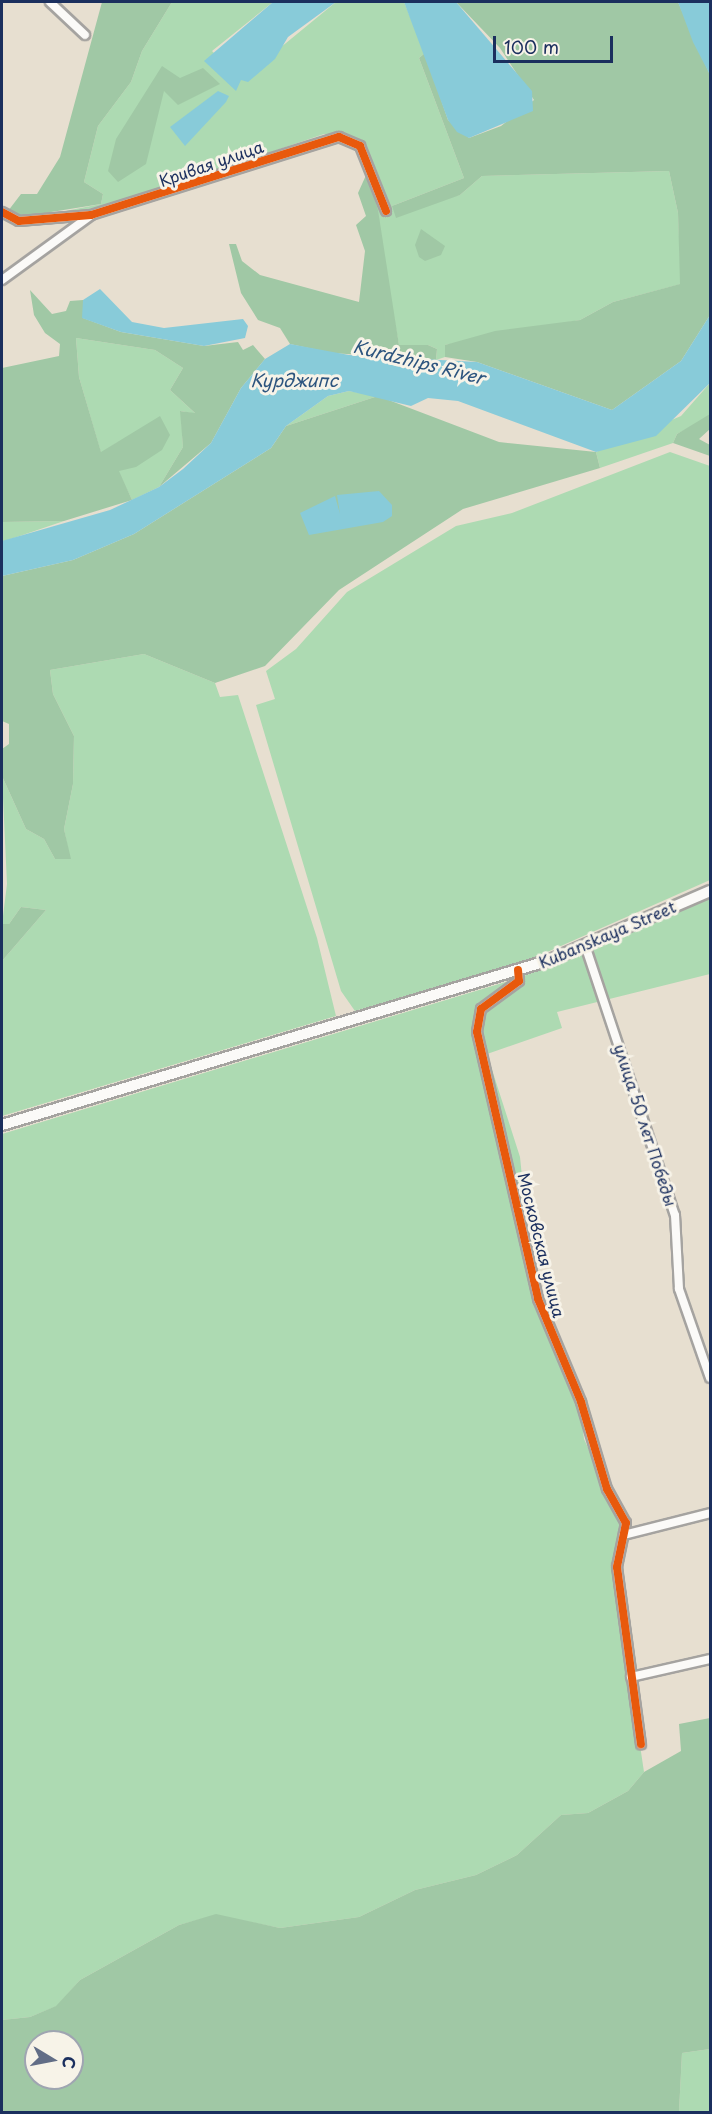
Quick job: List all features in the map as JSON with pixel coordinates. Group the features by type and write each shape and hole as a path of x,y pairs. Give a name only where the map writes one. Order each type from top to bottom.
{"main road":[{"name":"Kubanskaya Street","path":"2,1125 365,1019 518,970 585,945 711,891"}],"street":[{"path":"50,2 86,35"},
{"name":"Кривая улица","path":"2,212 19,221 91,215 339,137 360,146 386,211"},
{"path":"2,280 91,215"},
{"name":"улица 50 лет Победы","path":"585,945 675,1215 679,1289 711,1378"},
{"name":"Московская улица","path":"518,970 519,981 481,1009 479,1020 499,1147 514,1181 538,1299 581,1402 607,1489 622,1509 624,1535"},
{"path":"641,1744 617,1568 624,1535 711,1513"},
{"path":"631,1677 711,1659"}],"green space":[{"path":"102,2 172,2 142,51 131,82 98,126 84,182 103,194 101,204 20,217 8,211 21,194 37,194 60,157"},
{"path":"172,2 273,2 212,51 241,80 336,2 404,2 425,53 419,58 464,178 392,206 460,195 482,176 669,171 678,213 681,284 613,302 580,320 445,345 445,357 436,360 437,349 428,345 399,345 362,144 324,134 112,206 50,214 101,204 103,194 84,182 98,126 131,82 142,51"},
{"path":"456,2 678,2 710,75 710,315 681,361 612,410 477,362 445,357 445,345 495,331 580,320 613,302 680,284 678,213 669,171 482,176 460,195 396,218 392,206 464,178 419,58 425,53 448,120 469,138 501,126 534,100 500,48"},
{"path":"162,66 180,78 203,68 220,84 178,105 164,91 146,164 118,182 108,171 116,139"},
{"path":"367,173 378,210 399,345 428,345 437,349 436,360 332,353 290,344 280,328 258,320 241,293 229,244 236,244 242,261 260,275 359,302 365,251 356,225 366,216 358,193"},
{"path":"421,229 445,246 441,255 425,261 419,257 415,245"},
{"path":"30,290 52,314 66,311 70,301 83,300 83,318 121,332 204,346 238,342 243,350 253,345 265,359 241,388 211,443 159,487 183,447 180,411 195,413 170,390 183,368 155,350 76,338 79,377 101,452 160,416 170,435 162,450 136,467 119,471 132,500 64,521 2,522 2,368 59,356 60,344 45,333 34,315"},
{"path":"76,338 155,350 183,368 170,390 196,414 181,411 183,447 159,487 132,500 118,471 118,442 101,453 79,377"},
{"path":"710,383 709,417 677,434 673,443 600,468 596,452 681,416"},
{"path":"349,391 378,396 286,426 328,396"},
{"path":"378,396 499,442 596,452 600,468 463,509 339,590 265,666 215,683 144,654 50,670 53,694 74,736 73,784 64,829 71,859 55,859 44,839 26,829 2,776 2,749 9,744 9,724 2,721 2,576 73,560 134,534 271,448 286,426"},
{"path":"710,414 710,429 699,439 710,445 710,456 673,443 677,434"},
{"path":"670,452 710,466 710,880 536,957 355,1011 341,991 256,705 275,699 266,671 296,649 347,592 456,526 512,513"},
{"path":"64,521 5,541 2,541 2,522"},
{"path":"144,654 215,683 220,697 238,695 317,938 336,1016 2,1116 2,961 46,910 21,907 9,924 2,924 7,884 2,776 26,829 44,839 55,859 70,859 64,829 73,784 74,736 53,694 50,670"},
{"path":"710,895 710,974 557,1012 562,1028 487,1054 520,1157 529,1246 541,1295 536,1299 580,1405 584,1439 623,1524 613,1564 644,1772 628,1791 588,1813 561,1815 517,1855 476,1875 415,1890 359,1917 280,1928 216,1915 179,1925 80,1980 57,2006 30,2017 2,2020 2,1134 509,981 564,962"},
{"path":"21,907 46,910 2,961 2,924 9,924"},
{"path":"710,1718 710,2049 682,2053 679,2112 2,2112 2,2020 30,2017 56,2006 80,1980 179,1925 216,1914 280,1928 359,1917 415,1890 476,1875 517,1855 561,1815 588,1813 628,1791 644,1772 681,1751 679,1724"},
{"path":"710,2049 710,2112 679,2112 682,2053"}],"water":[{"path":"273,2 336,2 288,37 275,59 248,82 241,80 236,91 204,61"},
{"path":"404,2 456,2 532,91 533,111 469,138 457,132 448,120"},
{"path":"678,2 710,2 710,75 693,42"},
{"path":"218,91 229,96 226,102 185,146 170,127"},
{"path":"100,289 132,322 164,328 243,319 248,326 245,338 204,346 121,332 82,318 83,300"},
{"name":"Курджипс","path":"710,315 710,383 656,436 596,452 458,401 428,398 411,406 349,391 328,396 286,426 271,448 134,534 73,560 2,576 2,541 110,510 159,487 183,469 211,443 241,388 265,359 290,344 349,355 477,362 612,410 681,361"},
{"path":"379,491 392,505 392,516 383,522 309,535 300,513 335,496 340,514 337,495"}],"cycle path":[{"path":"2,212 19,221 91,215 339,137 360,146 386,211"},
{"path":"518,970 519,981 481,1009 477,1032 538,1299 581,1402 607,1489 626,1523 617,1567 641,1744"}],"water label":[{"name":"Kurdzhips River","path":"419,362"}]}
